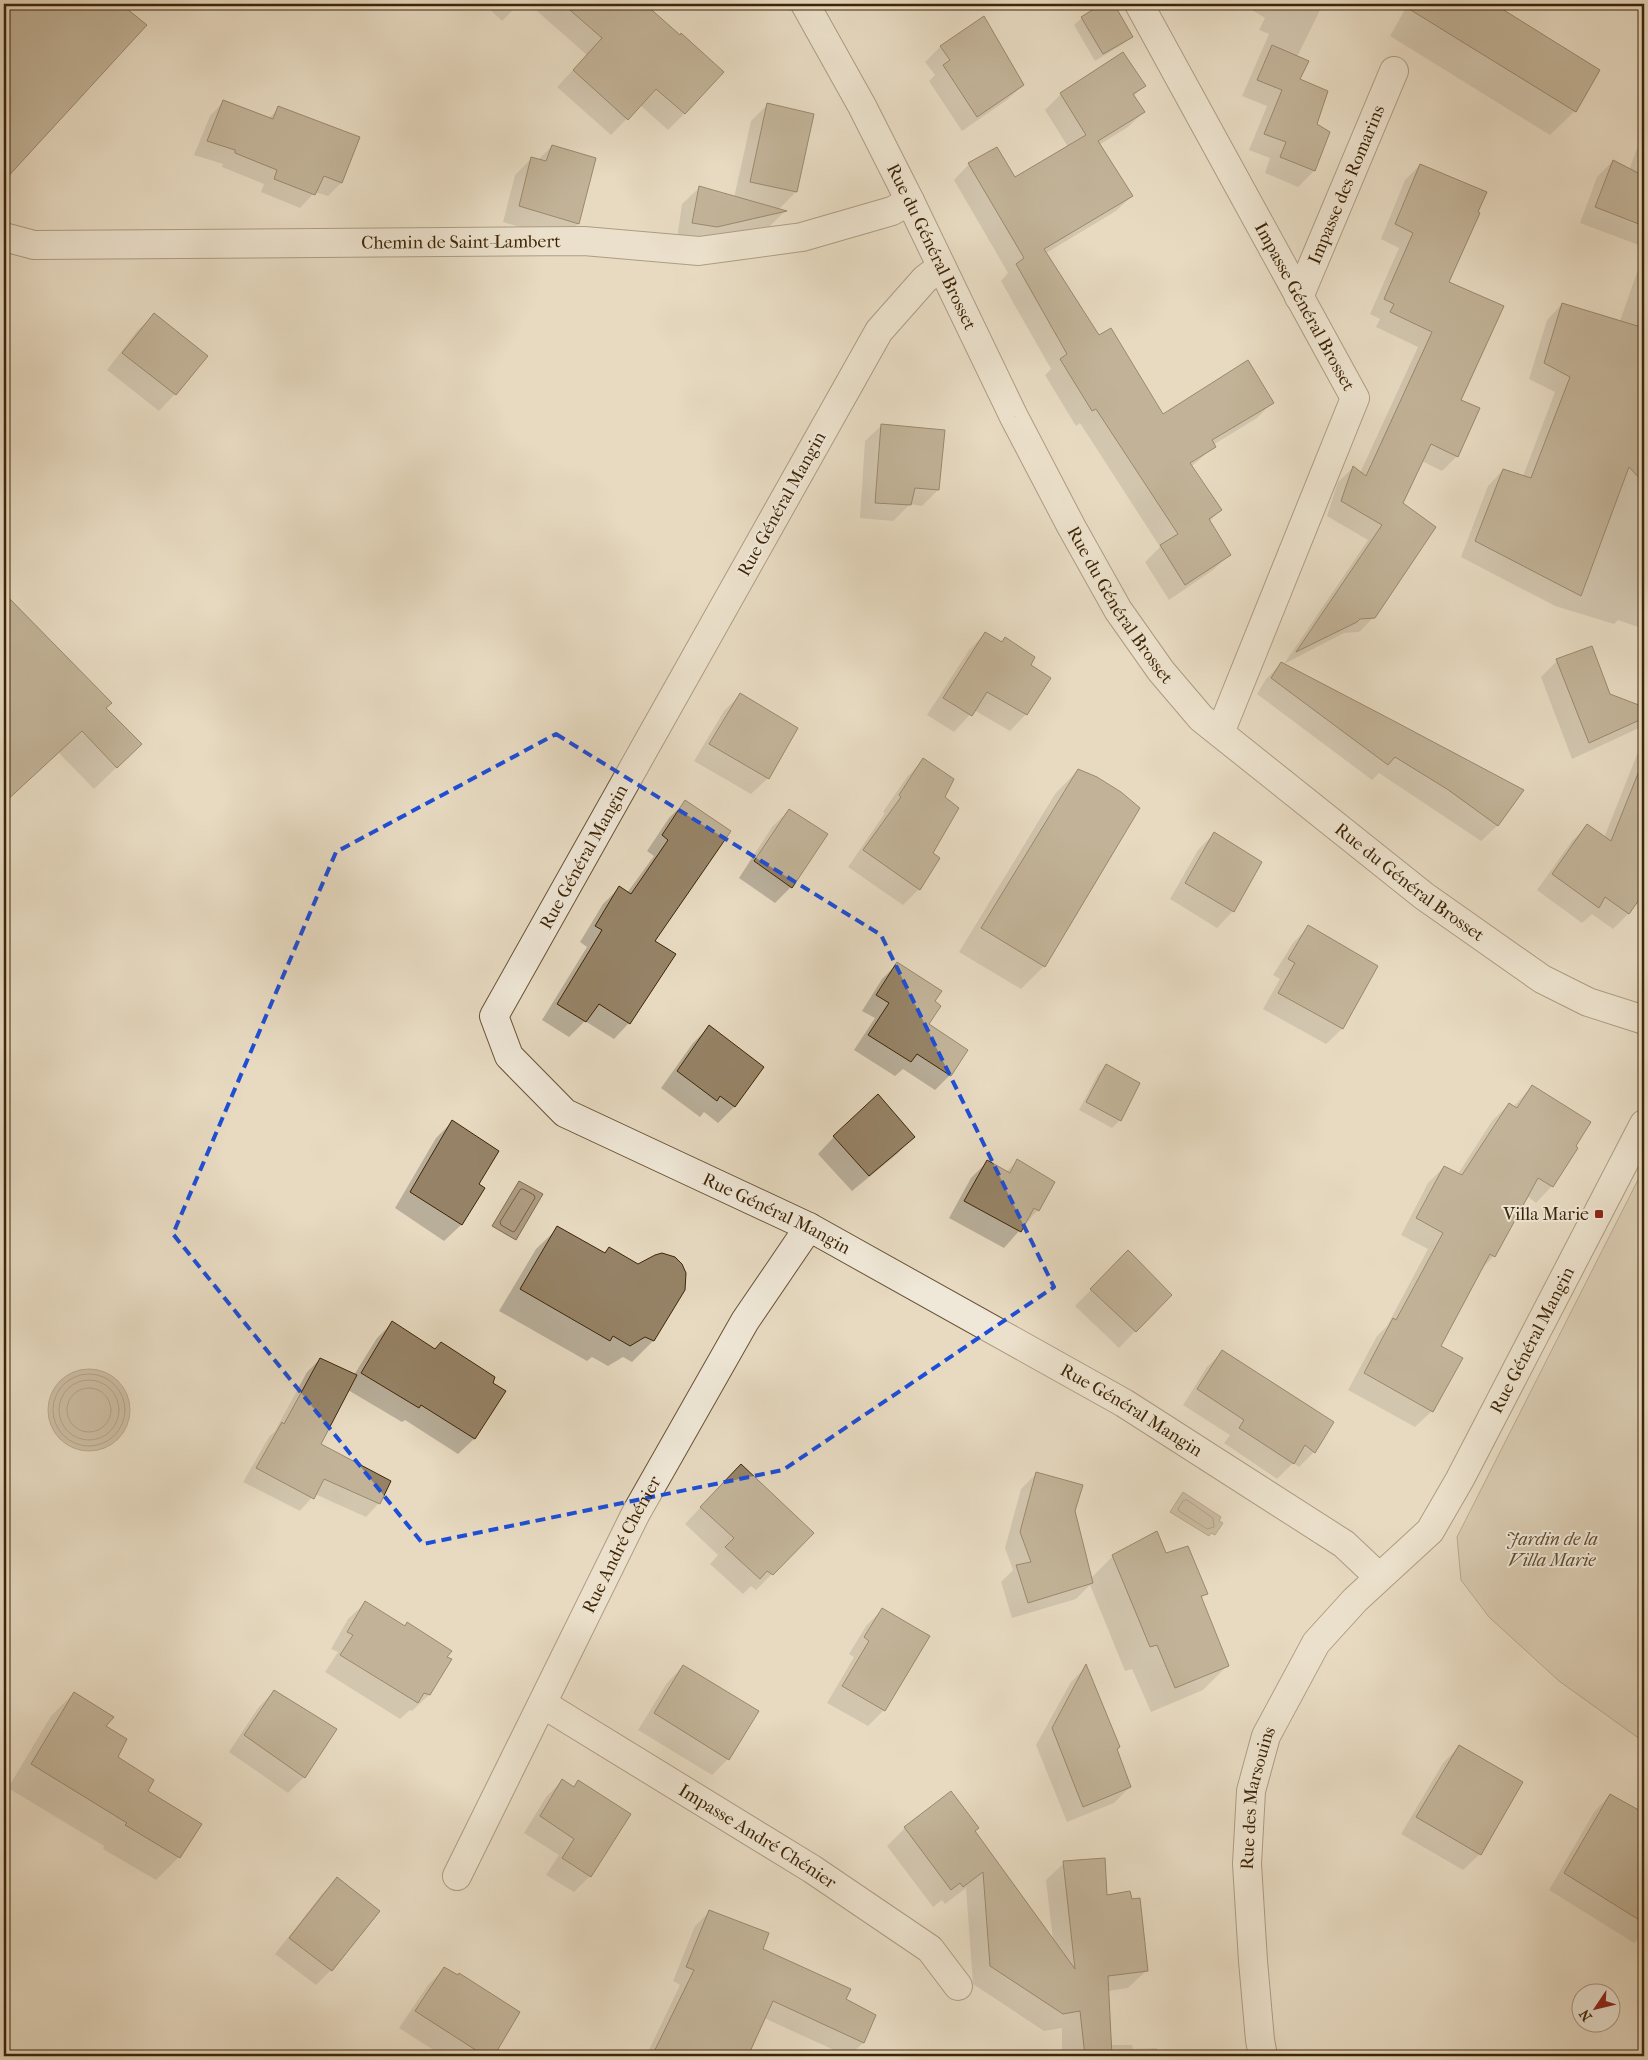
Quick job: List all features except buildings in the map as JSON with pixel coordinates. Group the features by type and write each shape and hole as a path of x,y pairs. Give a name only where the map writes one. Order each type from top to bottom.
{"street":[{"name":"Rue du Général Brosset","path":"805,4 862,106 1014,417 1118,610 1161,671 1202,718 1424,896 1542,979 1588,1002 1644,1020"},
{"name":"Impasse Général Brosset","path":"1140,4 1355,398 1220,732"},
{"name":"Impasse des Romarins","path":"1299,297 1394,71"},
{"name":"Chemin de Saint-Lambert","path":"4,237 34,246 584,241 699,251 802,237 892,211 910,201"},
{"name":"Rue Général Mangin","path":"941,268 924,278 879,331 494,1016 510,1056 565,1114 809,1228 1124,1403 1344,1544 1379,1577 1430,1531 1456,1486 1644,1124"},
{"name":"Rue André Chénier","path":"457,1876 636,1513 745,1321 809,1228"},
{"name":"Rue des Marsouins","path":"1263,2056 1255,1981 1247,1864 1251,1791 1266,1736 1316,1642 1379,1577"},
{"name":"Impasse André Chénier","path":"542,1704 812,1869 930,1949 958,1986"}],"highlighted area":[{"path":"556,734 881,935 1054,1287 783,1470 423,1544 173,1234 336,852"}],"green space":[{"name":"Jardin de la Villa Marie","path":"1644,1168 1644,1742 1559,1681 1489,1617 1461,1580 1457,1537"}],"water":[{"path":"519,1181 543,1194 516,1240 492,1226"},
{"path":"89,1369 105,1372 118,1381 127,1394 130,1410 127,1426 118,1439 105,1448 89,1451 73,1448 60,1439 51,1426 48,1410 51,1394 60,1381 73,1372"},
{"path":"1183,1492 1221,1517 1219,1521 1223,1523 1215,1535 1211,1533 1209,1536 1170,1512"}],"place":[{"name":"Villa Marie","path":"1599,1214"}]}
